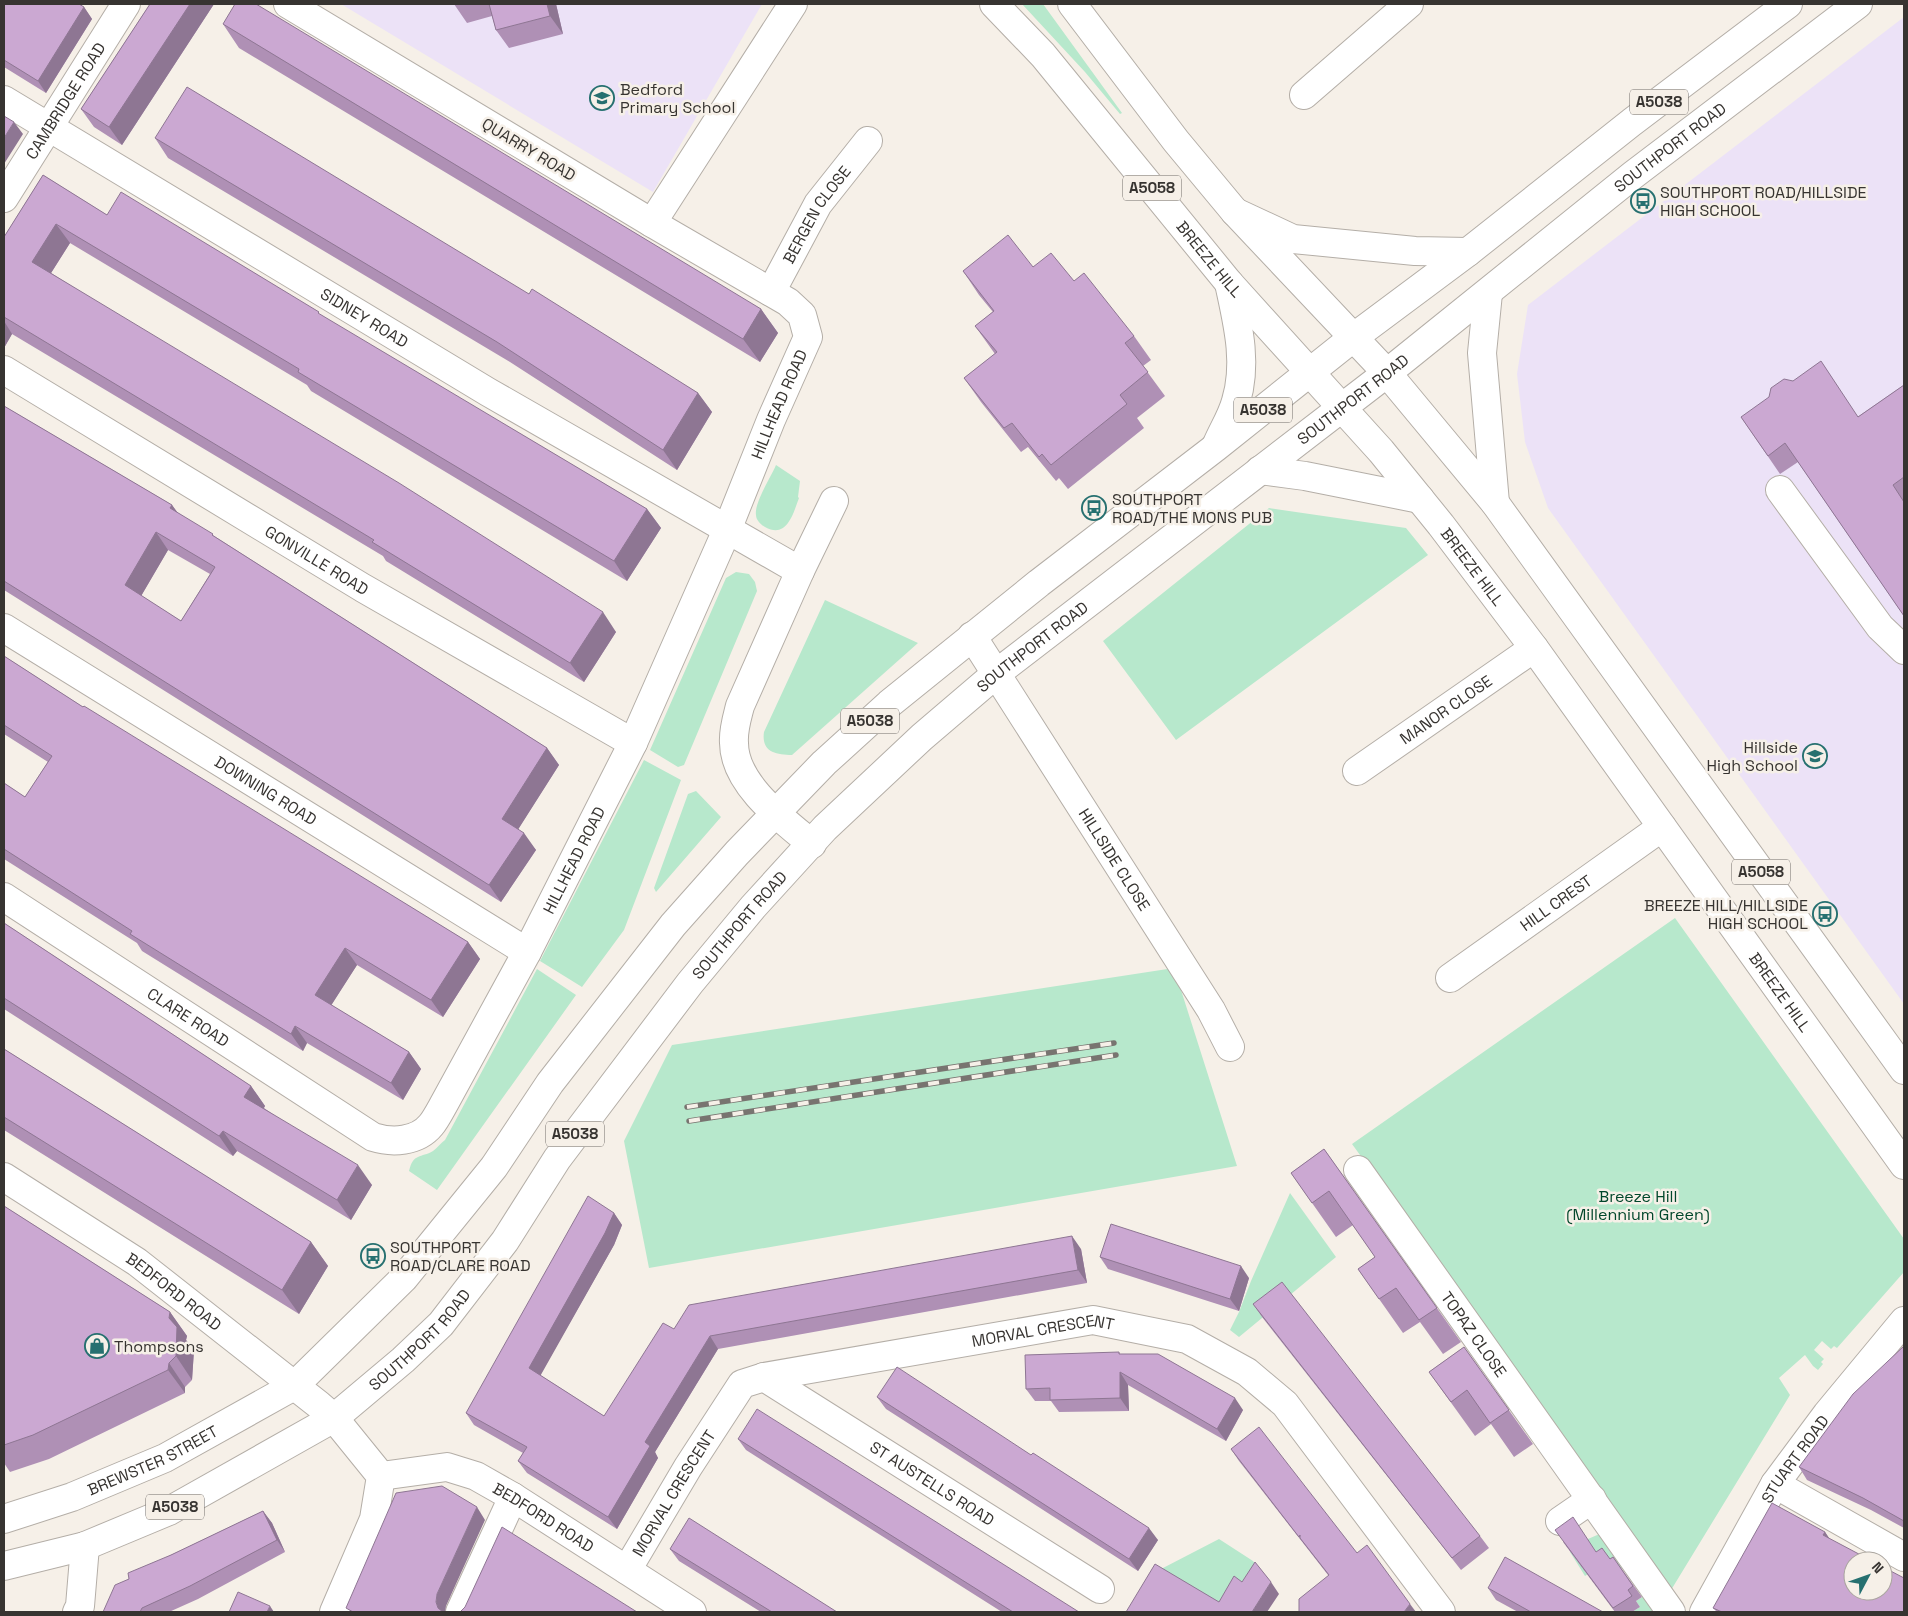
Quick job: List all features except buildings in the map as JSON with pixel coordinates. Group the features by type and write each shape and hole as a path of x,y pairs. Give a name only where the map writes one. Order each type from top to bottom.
{"main road":[{"name":"CAMBRIDGE ROAD","path":"4,198 126,4"},
{"name":"QUARRY ROAD","path":"288,4 652,224 771,292"},
{"path":"652,224 794,4"},
{"name":"BREEZE HILL","path":"994,4 1043,55 1229,283 1381,452 1420,499 1534,648 1904,1165"},
{"name":"A5058","path":"1072,4 1176,140 1235,212 1387,373 1495,503 1904,1070"},
{"path":"1304,95 1409,4"},
{"name":"A5038","path":"294,1386 404,1278 494,1167 550,1083 673,925 738,853 824,764 875,717 972,636 1216,447 1354,337 1468,252 1632,122 1788,4"},
{"name":"SOUTHPORT ROAD","path":"334,1418 403,1360 441,1324 505,1242 557,1159 690,983 753,907 825,828 922,737 997,673 1387,373 1633,175 1858,4"},
{"name":"SIDNEY ROAD","path":"4,100 488,392 727,530"},
{"name":"BERGEN CLOSE","path":"771,292 818,204 868,141"},
{"path":"1235,212 1293,239 1414,251 1468,252"},
{"path":"1216,447 1236,401 1241,362 1240,334 1229,283"},
{"name":"HILLHEAD ROAD","path":"372,1137 382,1140 401,1140 422,1133 431,1125 527,952 633,743 727,530 808,337 802,315 788,302 771,292"},
{"path":"1488,293 1482,353 1495,503"},
{"name":"GONVILLE ROAD","path":"4,370 363,588 633,743"},
{"path":"1260,470 1305,476 1420,499"},
{"path":"1780,490 1880,627 1904,650"},
{"path":"812,844 776,815 746,779 736,761 734,728 740,706 800,571 834,501"},
{"path":"727,530 800,571"},
{"name":"DOWNING ROAD","path":"4,628 527,952"},
{"name":"HILLSIDE CLOSE","path":"972,636 1211,1010 1230,1047"},
{"name":"MANOR CLOSE","path":"1357,771 1534,648"},
{"name":"HILL CREST","path":"1450,978 1662,827"},
{"name":"CLARE ROAD","path":"4,897 372,1137"},
{"name":"TOPAZ CLOSE","path":"1358,1170 1671,1612"},
{"name":"BEDFORD ROAD","path":"4,1177 137,1262 294,1386 334,1418 381,1476 447,1468 476,1476 513,1497 692,1612"},
{"name":"MORVAL CRESCENT","path":"627,1570 688,1467 742,1384 764,1377 1093,1320 1187,1339 1247,1372 1284,1404 1441,1612"},
{"name":"STUART ROAD","path":"1704,1612 1775,1484 1827,1414 1904,1321"},
{"name":"ST AUSTELLS ROAD","path":"764,1377 1100,1589"},
{"name":"BREWSTER STREET","path":"4,1518 72,1497 164,1458 294,1386"},
{"name":"A5038","path":"4,1566 85,1546 169,1511 334,1418"},
{"path":"334,1612 374,1519 381,1476"},
{"path":"1775,1484 1904,1557"},
{"path":"460,1612 513,1497"},
{"path":"1560,1521 1592,1499"},
{"path":"78,1612 85,1546"}],"shaded area":[{"name":"Bedford Primary School","path":"341,4 762,4 653,192"},
{"name":"Hillside High School","path":"1904,17 1904,1004 1548,508 1525,442 1517,374 1528,305"}],"green space":[{"path":"1022,4 1043,4 1122,113 1120,114 1085,72"},
{"path":"776,465 800,481 799,498 788,523 779,530 773,530 759,522 756,517 756,510 760,497"},
{"path":"1269,508 1406,528 1428,555 1176,740 1103,641"},
{"path":"736,572 749,574 755,582 757,591 684,765 678,767 650,750 726,578"},
{"path":"825,600 918,643 792,755 775,753 767,748 764,732"},
{"path":"644,760 681,780 624,930 582,987 540,961"},
{"path":"696,791 721,817 656,892 654,888 688,794"},
{"name":"Breeze Hill (Millennium Green)","path":"1675,918 1904,1239 1904,1272 1837,1348 1834,1346 1831,1349 1822,1341 1814,1350 1824,1359 1821,1362 1823,1364 1818,1370 1805,1355 1779,1378 1790,1395 1668,1595 1432,1254 1352,1144"},
{"path":"1174,968 1237,1166 649,1268 624,1141 672,1045"},
{"path":"537,969 576,995 437,1190 409,1171 411,1165 415,1159 433,1151 445,1140"},
{"path":"1290,1193 1336,1257 1239,1337 1230,1330"},
{"path":"1604,1532 1627,1564 1618,1571 1610,1560 1585,1576 1570,1552 1588,1539"},
{"path":"1219,1539 1253,1561 1263,1573 1238,1612 1163,1576 1163,1568"},
{"path":"1647,1594 1656,1612 1632,1612 1640,1607 1636,1601"}],"railway":[{"path":"687,1107 1114,1043"},
{"path":"689,1121 1116,1055"}],"place":[{"name":"Bedford Primary School","path":"602,98"},
{"name":"SOUTHPORT ROAD/HILLSIDE HIGH SCHOOL","path":"1643,201"},
{"name":"SOUTHPORT ROAD/THE MONS PUB","path":"1094,508"},
{"name":"Hillside High School","path":"1815,756"},
{"name":"BREEZE HILL/HILLSIDE HIGH SCHOOL","path":"1825,914"},
{"name":"SOUTHPORT ROAD/CLARE ROAD","path":"373,1256"},
{"name":"Thompsons","path":"97,1346"}]}
